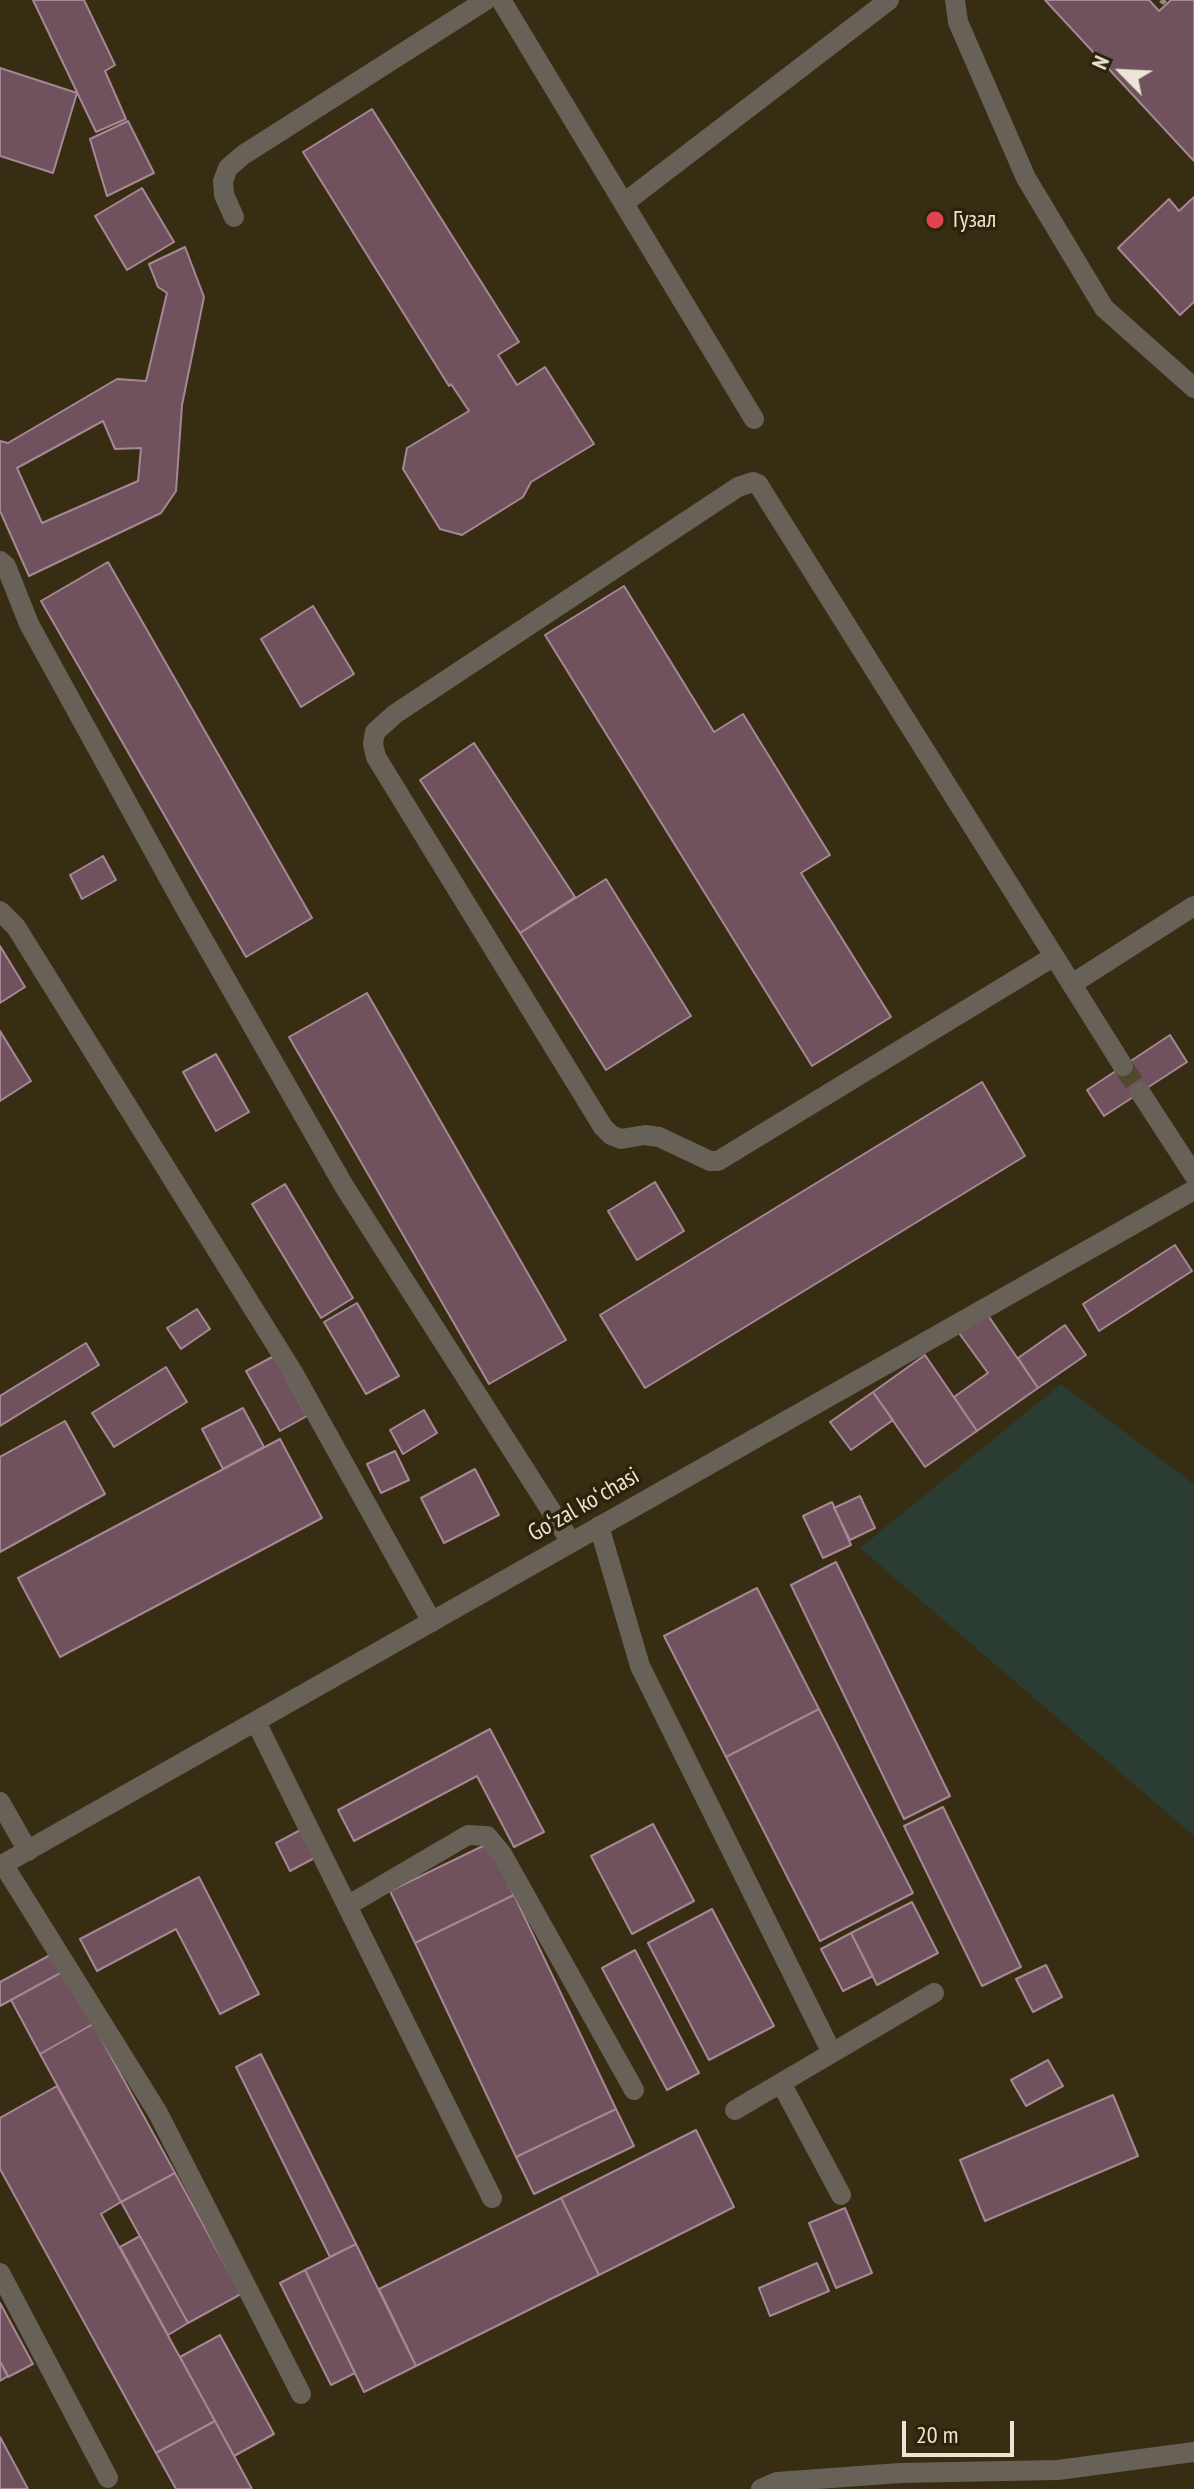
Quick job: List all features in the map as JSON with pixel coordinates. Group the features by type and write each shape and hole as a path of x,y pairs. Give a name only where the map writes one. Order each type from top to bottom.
{"street":[{"path":"234,217 224,195 223,181 228,168 243,155 486,0"},
{"path":"501,0 754,419"},
{"path":"624,203 889,0"},
{"path":"955,0 958,22 1026,178 1104,308 1194,388"},
{"path":"1053,957 718,1161 710,1161 659,1137 645,1135 621,1139 603,1127 376,757 373,744 375,732 395,714 738,487 753,482 763,488 1123,1066"},
{"path":"0,561 6,566 29,624 169,879 344,1186 571,1542"},
{"path":"0,911 16,927 294,1374 432,1622"},
{"path":"1072,984 1191,916"},
{"path":"1140,1092 1194,1175"},
{"name":"Goʻzal koʻchasi","path":"1,1865 1194,1190"},
{"path":"599,1526 640,1666 832,2053"},
{"path":"256,1722 492,2198"},
{"path":"0,1802 28,1851"},
{"path":"347,1906 468,1835 487,1836 502,1854 634,2090"},
{"path":"1,1865 158,2113 301,2394"},
{"path":"735,2110 934,1993"},
{"path":"781,2083 841,2195"},
{"path":"0,2273 108,2478"},
{"path":"761,2489 777,2482 900,2473 1058,2470 1194,2452"}],"green space":[{"path":"1061,1384 1194,1484 1194,1836 860,1548"}],"building":[{"path":"33,0 84,0 115,65 105,71 126,119 96,132"},
{"path":"1045,0 1149,0 1159,11 1171,0 1194,0 1194,161"},
{"path":"0,68 77,93 53,173 0,156"},
{"path":"372,109 519,342 498,355 517,385 545,367 594,444 531,482 523,497 462,535 440,529 403,469 407,448 469,411 451,384 449,386 303,152"},
{"path":"128,121 154,173 107,196 90,139"},
{"path":"142,188 174,242 127,270 95,216"},
{"path":"1194,197 1194,302 1180,315 1118,248 1169,199 1179,211"},
{"path":"185,247 204,297 182,405 176,491 161,513 29,576 0,511 0,441 8,443 117,379 146,381 167,293 158,287 149,264","holes":["103,421 115,449 141,448 138,481 42,523 17,468"]},
{"path":"108,562 312,918 246,957 41,601"},
{"path":"624,586 714,732 743,714 830,855 801,873 891,1017 812,1066 545,635"},
{"path":"313,606 354,674 301,707 261,639"},
{"path":"474,743 575,897 520,933 420,780"},
{"path":"103,856 116,880 82,899 70,875"},
{"path":"606,879 691,1016 606,1070 520,933"},
{"path":"0,946 25,987 0,1003"},
{"path":"367,993 566,1340 489,1384 289,1037"},
{"path":"0,1031 31,1081 0,1101"},
{"path":"1170,1035 1187,1062 1104,1116 1087,1090"},
{"path":"216,1054 249,1112 216,1131 183,1072"},
{"path":"982,1082 1025,1156 645,1388 600,1315"},
{"path":"655,1182 684,1231 637,1260 608,1211"},
{"path":"285,1184 353,1298 321,1318 252,1204"},
{"path":"1175,1245 1192,1271 1099,1331 1083,1304"},
{"path":"357,1303 399,1376 366,1394 324,1322"},
{"path":"197,1309 210,1329 181,1349 167,1328"},
{"path":"987,1314 1038,1388 977,1431 954,1397 988,1373 959,1333"},
{"path":"1065,1325 1086,1355 1038,1388 1018,1358"},
{"path":"86,1343 99,1365 0,1426 0,1396"},
{"path":"925,1355 977,1431 925,1467 873,1392"},
{"path":"274,1356 307,1416 280,1431 246,1371"},
{"path":"166,1367 187,1402 114,1447 92,1413"},
{"path":"873,1392 893,1420 851,1450 830,1422"},
{"path":"243,1408 264,1447 223,1469 202,1429"},
{"path":"424,1410 437,1433 403,1454 390,1430"},
{"path":"65,1421 105,1494 0,1552 0,1457"},
{"path":"280,1439 322,1518 60,1657 18,1578"},
{"path":"395,1451 409,1480 381,1493 367,1464"},
{"path":"475,1469 499,1515 444,1543 421,1498"},
{"path":"860,1496 875,1528 850,1540 834,1508"},
{"path":"832,1502 851,1545 823,1558 803,1516"},
{"path":"836,1562 950,1796 904,1819 791,1585"},
{"path":"757,1588 819,1709 726,1757 664,1636"},
{"path":"819,1709 913,1893 820,1941 726,1757"},
{"path":"490,1729 544,1832 514,1847 477,1776 354,1841 338,1810"},
{"path":"943,1807 1021,1967 982,1986 904,1826"},
{"path":"653,1824 694,1901 632,1934 591,1856"},
{"path":"306,1827 320,1855 290,1871 276,1843"},
{"path":"489,1843 514,1895 415,1943 390,1891"},
{"path":"199,1877 259,1994 220,2014 176,1929 97,1971 80,1939"},
{"path":"514,1895 616,2109 516,2157 415,1943"},
{"path":"912,1902 938,1953 877,1985 851,1933"},
{"path":"712,1909 774,2026 709,2060 648,1943"},
{"path":"851,1933 873,1976 843,1991 821,1949"},
{"path":"635,1950 699,2073 667,2090 602,1968"},
{"path":"54,1953 64,1971 0,2006 0,1982"},
{"path":"1046,1965 1062,1997 1033,2012 1016,1979"},
{"path":"64,1971 93,2024 40,2054 11,2000"},
{"path":"93,2024 175,2173 121,2202 40,2054"},
{"path":"261,2054 356,2244 330,2257 236,2067"},
{"path":"1048,2060 1063,2086 1026,2106 1011,2080"},
{"path":"57,2086 121,2202 101,2214 215,2421 156,2453 0,2169 0,2118"},
{"path":"1113,2095 1138,2156 985,2221 960,2160"},
{"path":"616,2109 634,2146 534,2194 516,2157"},
{"path":"696,2130 734,2207 599,2275 561,2198"},
{"path":"175,2173 241,2294 188,2323 121,2202"},
{"path":"561,2198 599,2275 416,2366 379,2289"},
{"path":"845,2208 872,2273 836,2288 809,2223"},
{"path":"140,2236 188,2323 168,2335 120,2247"},
{"path":"356,2244 416,2366 364,2392 305,2270"},
{"path":"817,2263 829,2291 770,2316 759,2288"},
{"path":"305,2270 355,2373 331,2385 280,2283"},
{"path":"0,2303 33,2364 8,2377 0,2361"},
{"path":"220,2335 274,2434 234,2456 180,2357"},
{"path":"0,2361 8,2376 0,2381"},
{"path":"215,2421 252,2489 176,2489 156,2453"},
{"path":"0,2437 28,2489 0,2489"}],"tunnel":[{"path":"1123,1066 1140,1092"}],"place":[{"name":"Гузал","path":"935,220"}]}
